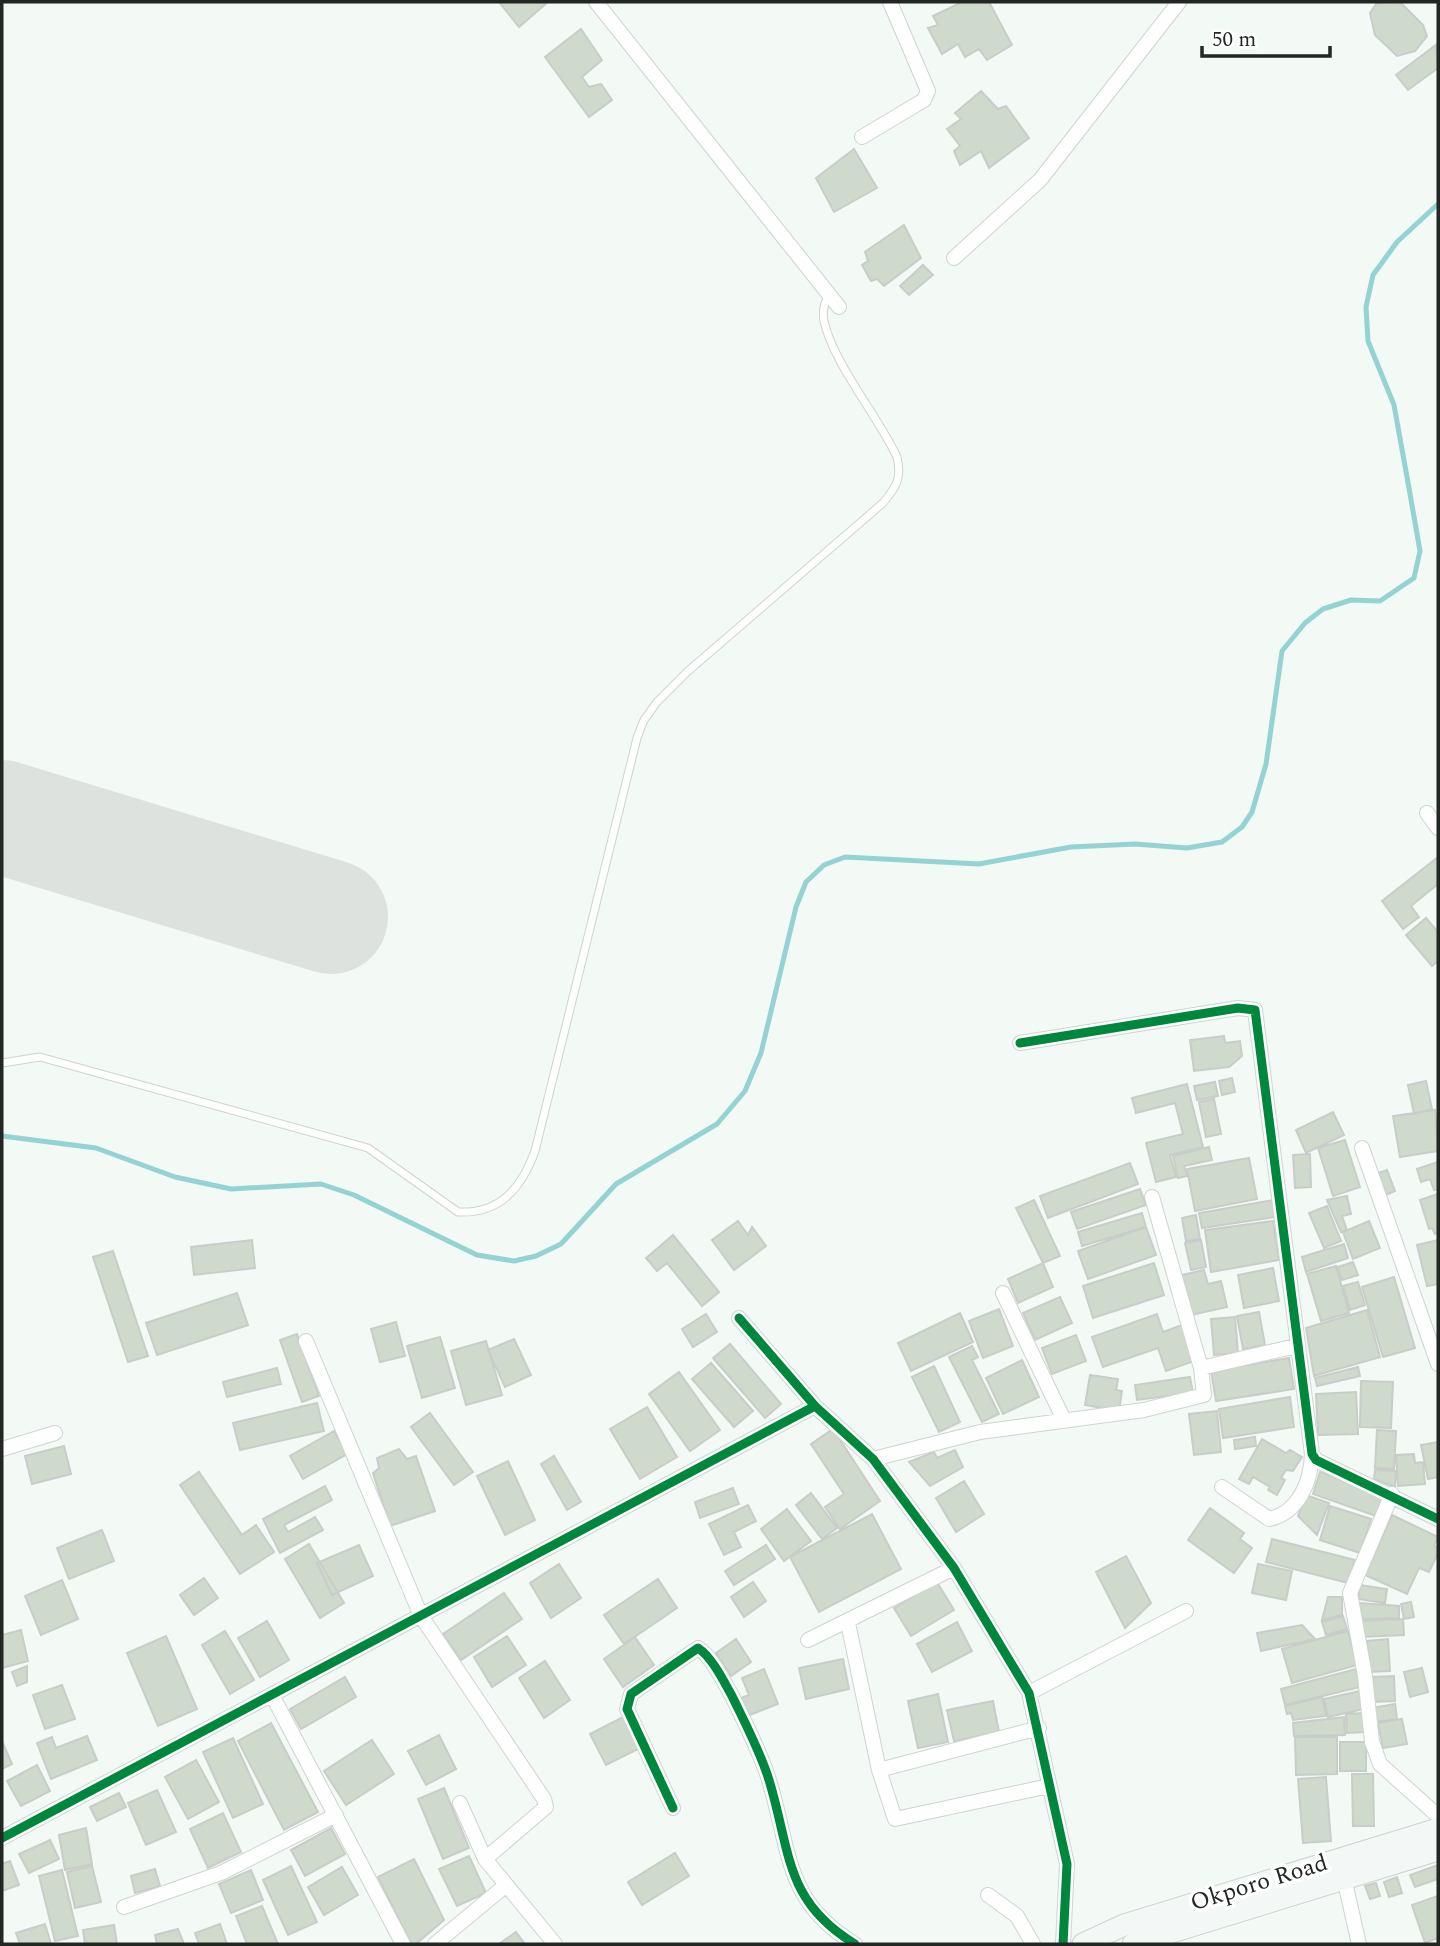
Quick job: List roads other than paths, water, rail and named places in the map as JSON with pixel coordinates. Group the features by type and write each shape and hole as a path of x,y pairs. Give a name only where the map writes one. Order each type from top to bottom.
{"main road":[{"name":"Okporo Road","path":"1083,1944 1124,1925 1438,1829"},
{"name":"Okporo Road","path":"1133,1944 1184,1936 1344,1878 1438,1850"}],"street":[{"path":"596,2 839,307"},
{"path":"862,137 924,100 928,90 890,2"},
{"path":"954,258 1040,180 1179,2"},
{"path":"1427,813 1438,828"},
{"path":"1020,1043 1238,1009 1255,1010 1296,1346 1312,1454 1312,1475 1299,1499 1280,1517 1269,1519 1222,1487"},
{"path":"1362,1148 1437,1355"},
{"path":"873,1459 980,1432 1144,1410 1197,1399 1206,1389 1152,1196"},
{"path":"1003,1293 1064,1420"},
{"path":"739,1318 815,1406 873,1459 954,1568 1029,1693 1039,1728 1067,1864 1063,1944"},
{"path":"306,1341 421,1616 544,1800 546,1807 537,1817 485,1858"},
{"path":"1201,1367 1296,1346"},
{"path":"2,1838 815,1406"},
{"path":"2,1449 55,1433"},
{"path":"1312,1454 1316,1460 1392,1494 1438,1519"},
{"path":"1392,1494 1350,1592 1365,1676 1372,1742 1380,1764 1438,1816"},
{"path":"808,1640 848,1623 954,1568"},
{"path":"1029,1693 1186,1611"},
{"path":"848,1623 879,1770 892,1816 899,1820 932,1810 1049,1786"},
{"path":"673,1808 627,1709 626,1701 631,1694 698,1648 727,1687 748,1729 768,1778 803,1897 818,1918 855,1944"},
{"path":"272,1695 403,1944"},
{"path":"879,1770 1039,1728"},
{"path":"460,1802 485,1858 555,1944"},
{"path":"124,1907 221,1873 336,1815"},
{"path":"1344,1878 1359,1944"},
{"path":"435,1944 505,1885"},
{"path":"988,1895 1017,1916 1033,1944"}],"lane":[{"path":"2,1063 40,1057 368,1148 458,1212 476,1213 517,1191 535,1151 636,738 644,720 687,672 883,503 898,485 901,472 897,457 842,361 824,323 824,304 829,295"}],"waterway":[{"path":"2,1136 96,1148 175,1177 231,1189 321,1184 354,1195 477,1255 514,1261 536,1256 561,1244 616,1184 717,1124 745,1091 761,1053 796,907 806,882 824,865 845,857 979,864 1071,847 1135,844 1187,848 1222,842 1242,827 1252,812 1266,764 1282,651 1305,623 1323,609 1351,600 1380,601 1414,578 1420,551 1409,488 1394,405 1368,341 1366,307 1373,275 1397,242 1438,204"}]}
